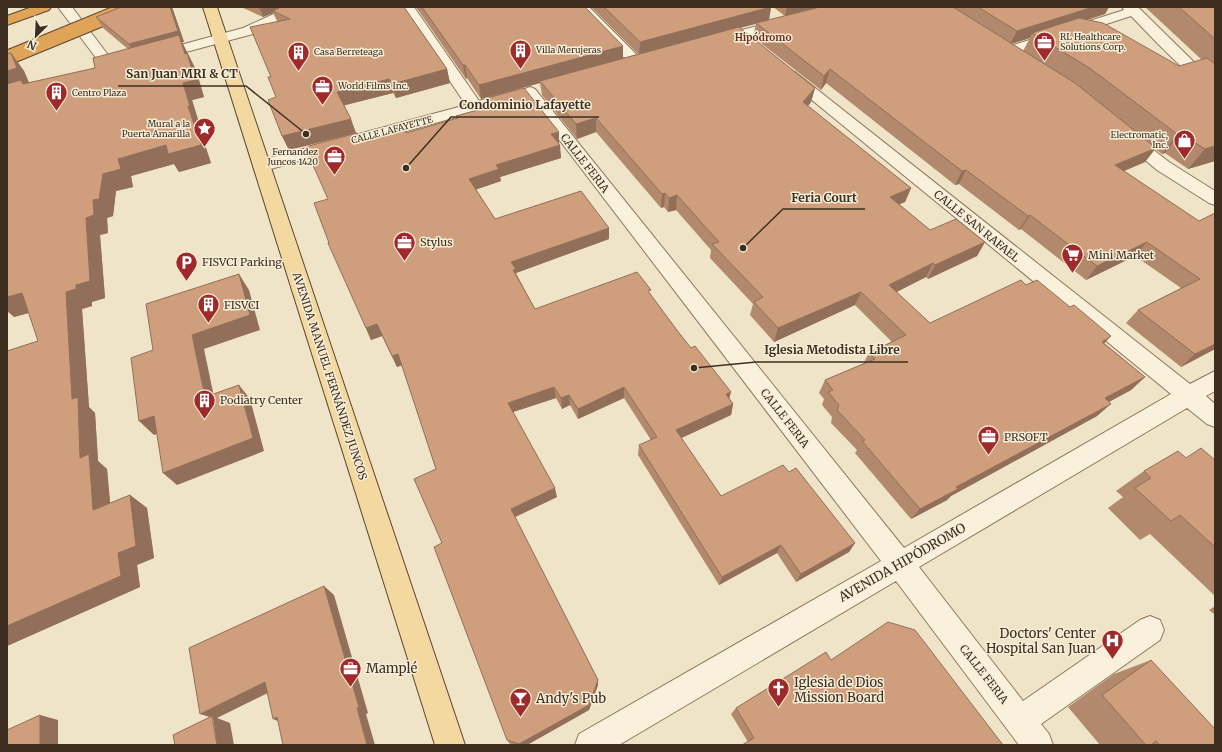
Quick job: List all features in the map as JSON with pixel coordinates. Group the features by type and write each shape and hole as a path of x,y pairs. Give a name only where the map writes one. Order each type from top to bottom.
{"highway":[{"path":"7,12 20,7"},
{"path":"7,22 44,7"},
{"path":"7,46 105,7"},
{"path":"7,58 131,7"}],"main road":[{"name":"AVENIDA MANUEL FERNÁNDEZ JUNCOS","path":"210,7 450,745"}],"street":[{"path":"64,7 110,67"},
{"path":"140,60 221,39 248,30 300,7"},
{"path":"407,7 475,107"},
{"path":"582,7 637,63"},
{"path":"1022,59 1003,47 1132,9 1194,70 1215,86"},
{"path":"703,45 785,20"},
{"path":"739,34 758,49"},
{"path":"622,67 652,59"},
{"path":"96,72 125,64"},
{"name":"CALLE SAN RAFAEL","path":"776,64 1215,417"},
{"name":"CALLE LAFAYETTE","path":"261,166 537,90"},
{"name":"CALLE FERIA","path":"537,90 1038,745"},
{"path":"1115,127 1163,166 1215,199"},
{"name":"AVENIDA HIPÓDROMO","path":"590,745 1215,380"},
{"path":"1020,721 1150,630"}],"building":[{"path":"121,7 170,7 178,31 129,44 96,17"},
{"path":"281,7 404,7 447,69 392,84 389,79 337,92 351,119 282,136 268,100 276,97 268,77 271,77 250,27 290,19 273,11"},
{"path":"422,7 585,7 623,46 479,85"},
{"path":"604,7 771,7 640,42"},
{"path":"820,7 953,7 1075,83 1156,148 1115,165 1199,221 1215,213 1215,344 1195,354 1138,310 1200,279 1147,242 1097,266 1030,215 1028,216 966,170 962,171 830,69 824,76 756,23"},
{"path":"978,7 1093,7 1017,31"},
{"path":"1179,7 1215,7 1215,39"},
{"path":"1079,18 1103,23 1179,66 1207,58 1215,64 1215,146 1205,149 1180,133 1177,134 1091,69 1032,33"},
{"path":"739,27 815,88 803,102 911,188 890,197 930,230 956,219 985,242 935,265 933,263 889,285 930,323 1021,280 1026,285 1037,280 1070,307 1074,305 1111,336 1102,342 1145,377 1105,398 1111,404 956,487 958,489 920,509 862,441 865,440 837,410 839,405 828,392 833,390 825,380 875,359 869,353 906,335 861,292 778,328 754,302 763,297 712,244 719,242 677,195 669,198 665,193 662,194 596,118 576,124 540,81"},
{"path":"179,35 185,54 187,53 195,80 183,83 190,106 188,106 201,145 168,154 166,145 118,159 121,169 103,174 99,199 93,200 94,215 86,218 90,281 76,285 76,289 66,292 72,399 78,397 80,458 89,454 93,510 130,495 136,546 118,553 121,576 7,626 7,351 38,341 22,293 7,297 7,84 21,80 23,84 95,68 93,58"},
{"path":"11,53 17,68 7,71 7,54"},
{"path":"524,88 559,132 551,134 560,145 496,165 499,169 469,179 495,219 581,191 609,228 511,262 516,269 513,270 535,309 637,272 651,290 648,291 679,333 691,348 695,346 731,392 726,394 733,404 676,430 721,496 783,465 789,472 796,468 855,543 801,574 781,545 722,577 639,445 657,437 624,387 578,409 569,395 561,398 554,387 508,403 555,488 511,509 598,680 589,705 519,744 507,740 434,547 442,543 414,479 436,469 398,354 392,356 377,324 366,328 328,243 314,203 328,199 305,147 357,133 360,140 403,128 406,133 458,118 456,116 492,106 487,98"},
{"path":"239,274 250,315 192,335 205,397 239,385 253,438 163,473 154,416 139,421 131,358 153,350 146,304"},
{"path":"1201,448 1215,460 1215,547 1180,515 1171,521 1135,488 1151,478 1144,471 1178,451 1186,458"},
{"path":"324,586 359,707 357,708 367,745 283,745 277,717 273,719 265,682 200,714 189,648"},
{"path":"888,622 915,630 1003,745 742,745 754,738 736,708 826,652 831,660"},
{"path":"1151,660 1215,729 1215,745 1160,745 1156,741 1151,745 1146,745 1102,695"},
{"path":"40,715 40,745 7,745 7,730"},
{"path":"212,716 217,745 175,745 173,735"}],"place":[{"name":"RL Healthcare Solutions Corp.","path":"1044,62"},
{"name":"Villa Merujeras","path":"521,70"},
{"name":"Casa Berreteaga","path":"299,72"},
{"name":"World Films Inc.","path":"323,106"},
{"name":"Centro Plaza","path":"56,112"},
{"name":"San Juan MRI & CT","path":"306,134"},
{"name":"Mural a la Puerta Amarilla","path":"205,148"},
{"name":"Electromatic, Inc.","path":"1184,160"},
{"name":"Condominio Lafayette","path":"406,168"},
{"name":"Fernandez Juncos 1420","path":"334,176"},
{"name":"Feria Court","path":"743,248"},
{"name":"Stylus","path":"404,262"},
{"name":"Mini Market","path":"1073,274"},
{"name":"FISVCI Parking","path":"187,282"},
{"name":"FISVCI","path":"209,324"},
{"name":"Iglesia Metodista Libre","path":"694,368"},
{"name":"Podiatry Center","path":"204,420"},
{"name":"PRSOFT","path":"989,456"},
{"name":"Doctors' Center Hospital San Juan","path":"1112,660"},
{"name":"Mamplé","path":"350,688"},
{"name":"Iglesia de Dios Mission Board","path":"779,708"},
{"name":"Andy's Pub","path":"520,718"}],"district":[{"name":"Hipódromo","path":"763,37"}]}
